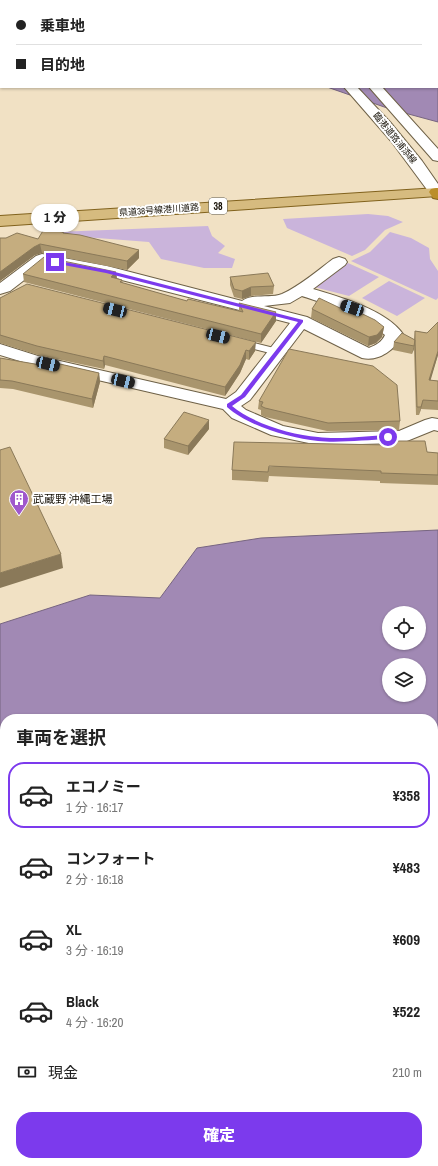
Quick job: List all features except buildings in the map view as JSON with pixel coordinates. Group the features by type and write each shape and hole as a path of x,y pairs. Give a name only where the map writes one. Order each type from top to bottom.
{"main road":[{"name":"県道38号線港川道路","path":"0,212 436,189"},
{"name":"県道38号線港川道路","path":"0,221 436,189"}],"street":[{"name":"臨港道路浦添線","path":"351,88 370,107 436,189"},
{"name":"臨港道路浦添線","path":"376,88 438,157"},
{"path":"13,286 42,259 107,271 301,321 368,354 387,347 394,334 381,322 352,308 301,290"},
{"path":"238,305 284,298 301,290 339,262"},
{"path":"229,405 243,396 301,321"},
{"path":"0,349 33,360 229,405 239,414 278,431 318,439 402,437 432,424 438,425"}],"lane":[{"path":"224,338 278,352"}],"shaded area":[{"path":"330,88 438,88 438,122 390,109"},
{"path":"368,214 388,216 403,222 385,230 365,250 352,256 287,228 283,219"},
{"path":"208,226 212,236 225,246 218,253 235,259 232,268 204,268 161,259 149,242 58,235 56,232"},
{"path":"390,232 411,238 429,248 430,259 438,271 438,298 436,300 351,261 370,252"},
{"path":"348,263 379,277 349,296 314,287"},
{"path":"389,281 425,298 397,316 362,298"},
{"path":"438,530 438,714 0,714 0,624 90,595 160,598 197,548 261,538"}],"place":[{"name":"武蔵野 沖縄工場","path":"19,516"}],"route":[{"path":"55,262 107,271 301,321 243,396 229,405 239,414 278,431 318,439 388,437"}]}
